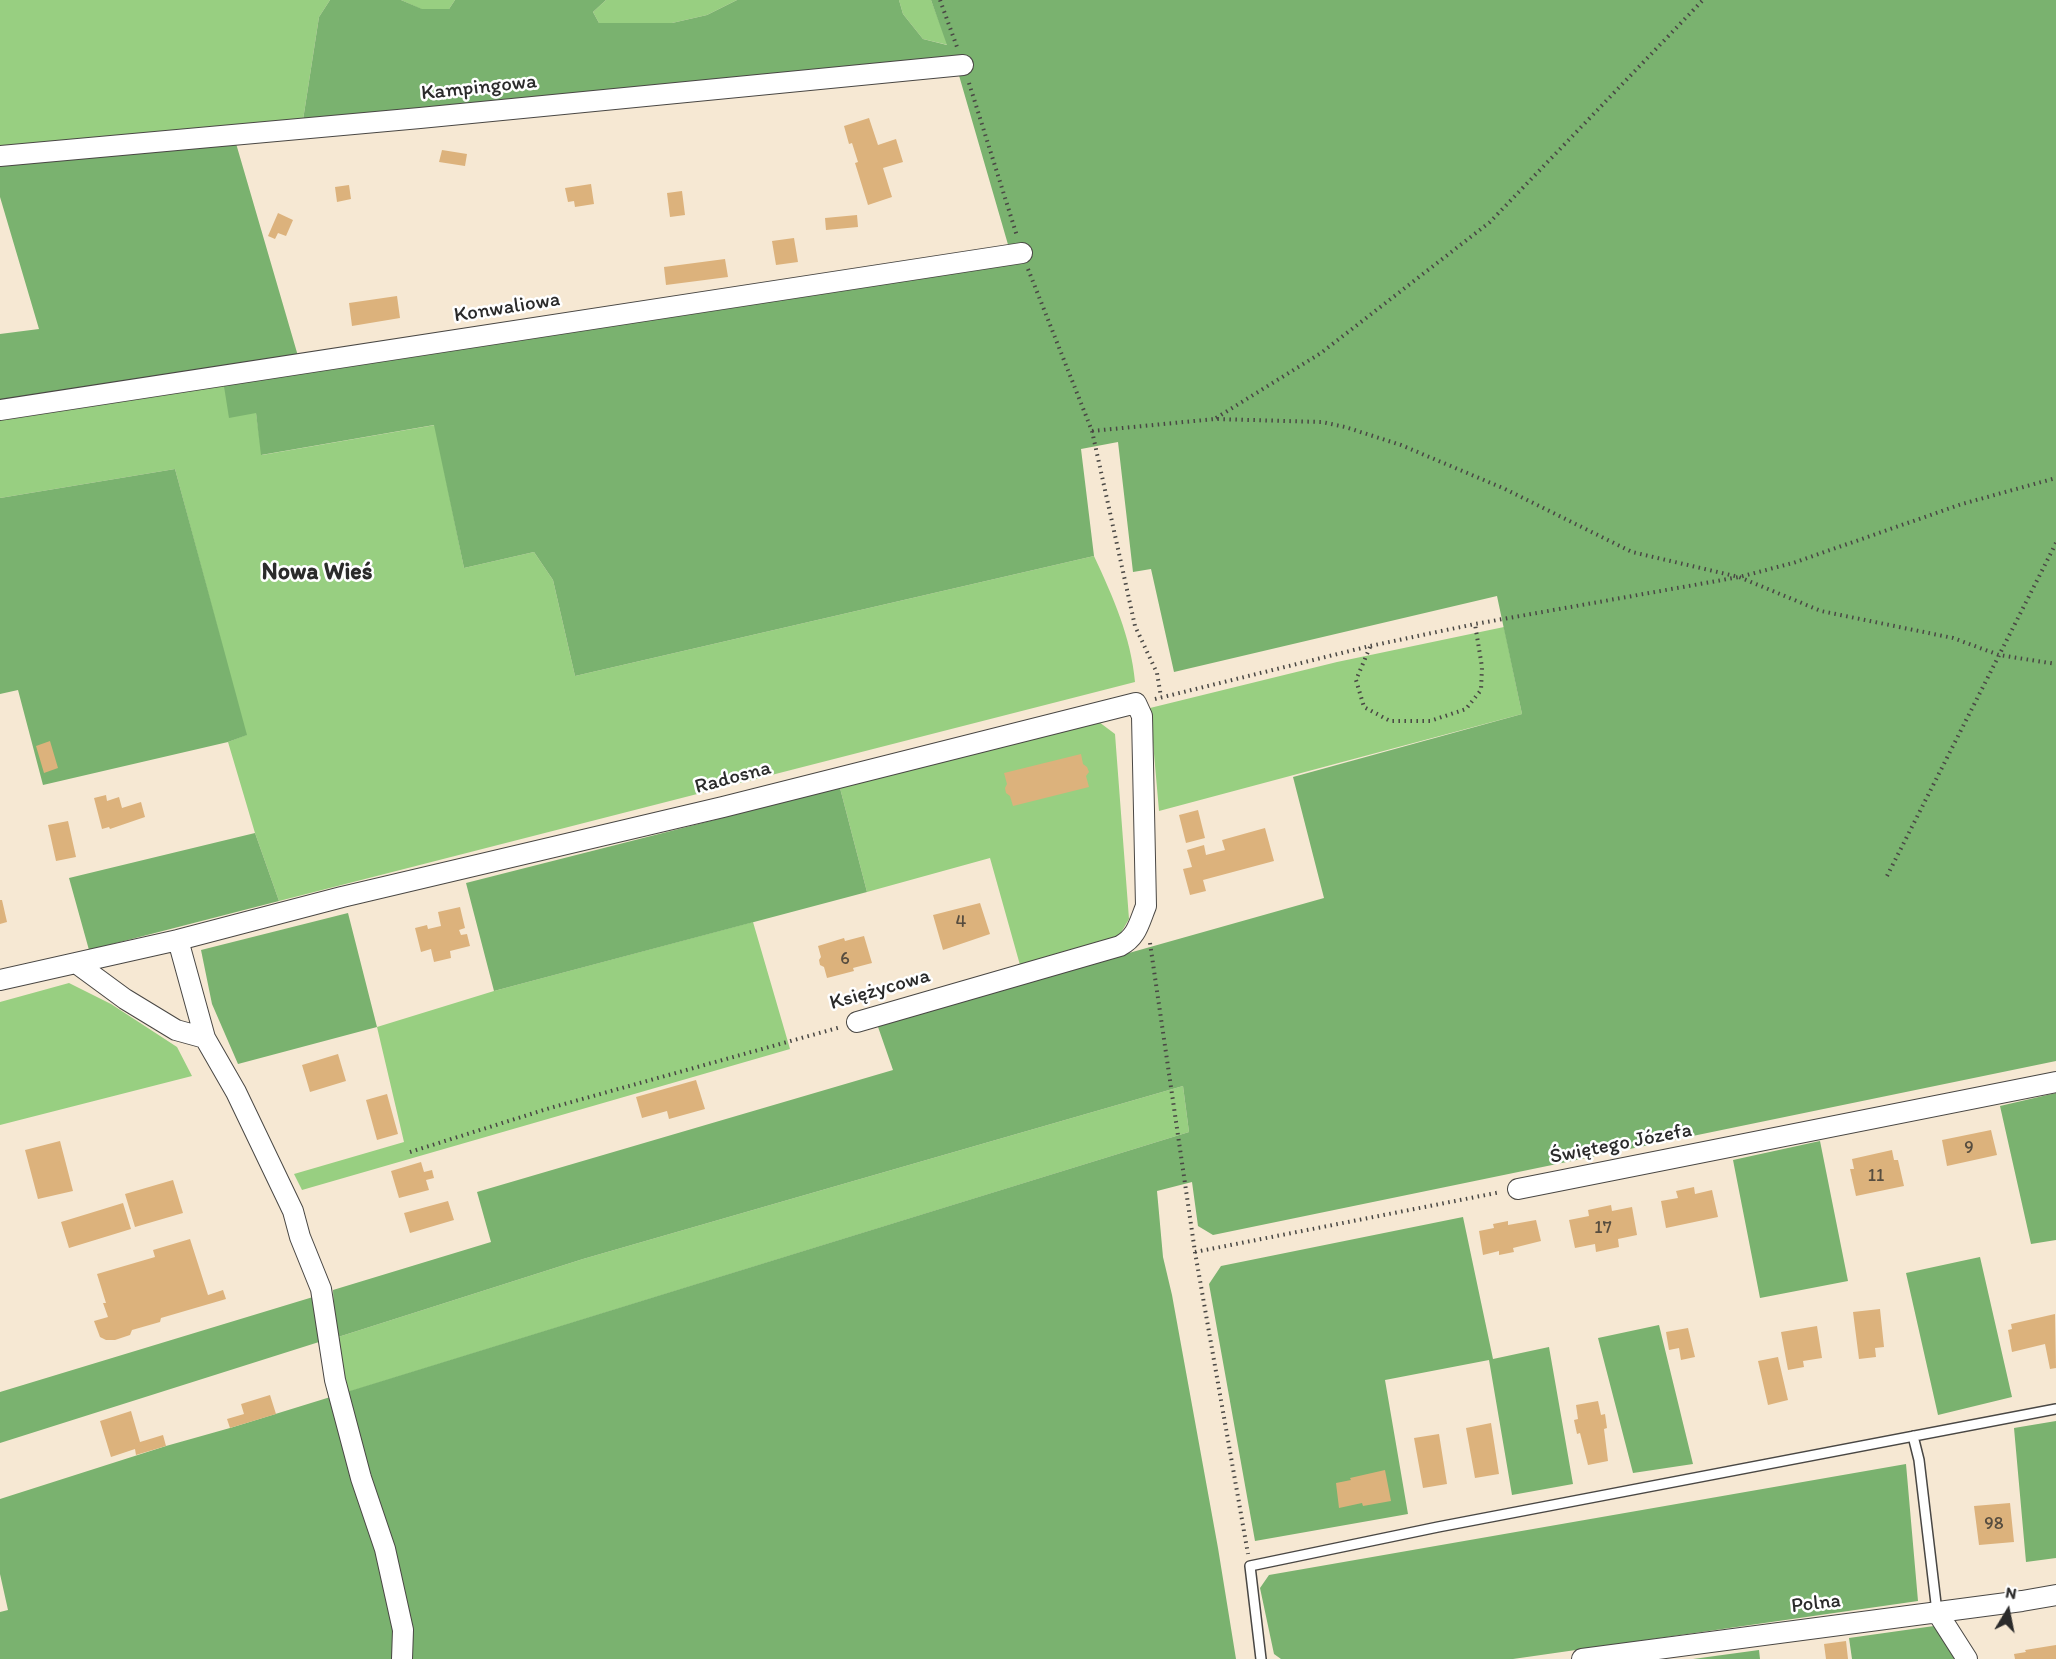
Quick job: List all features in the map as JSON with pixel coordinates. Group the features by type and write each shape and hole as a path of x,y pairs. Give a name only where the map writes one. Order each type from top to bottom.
{"street":[{"name":"Kampingowa","path":"0,156 963,65"},
{"name":"Konwaliowa","path":"0,410 1022,253"},
{"name":"Radosna","path":"0,980 177,940 342,897 723,807 1136,703"},
{"name":"Księżycowa","path":"857,1022 1120,946 1130,941 1135,935 1146,906 1142,716 1136,703"},
{"path":"177,940 205,1038 236,1092 293,1211 300,1237 321,1288 335,1380 361,1478 385,1549 403,1630 402,1659"},
{"path":"76,963 125,999 176,1030 205,1038"},
{"name":"Świętego Józefa","path":"1518,1189 2056,1082"},
{"name":"Polna","path":"1582,1659 1938,1612 2056,1594"},
{"path":"1938,1612 1967,1659"}],"lane":[{"path":"1261,1659 1250,1566 1438,1527 2056,1408"},
{"path":"1913,1436 1919,1460 1938,1612"}],"path":[{"path":"940,0 963,65 1022,253 1092,431 1135,626 1157,673 1161,698"},
{"path":"1215,419 1321,353 1490,222 1703,0"},
{"path":"1092,431 1215,419 1322,422 1346,427 1401,445 1505,489 1632,552 1739,577 1821,611 1953,638 1999,655 2056,664"},
{"path":"1136,703 1370,646 1475,624 1739,577 1793,564 1962,504 2056,478"},
{"path":"1887,876 2056,543"},
{"path":"1370,646 1356,680 1364,707 1390,722 1430,721 1466,709 1481,690 1482,667 1475,624"},
{"path":"1150,939 1195,1252 1250,1566"},
{"name":"Księżycowa","path":"410,1152 550,1108 857,1022"},
{"path":"1195,1252 1518,1189"}],"green space":[{"path":"0,0 330,0 319,17 303,120 0,147"},
{"path":"330,0 401,0 422,9 449,9 455,0 606,0 593,12 599,23 672,23 707,15 737,0 899,0 903,14 923,39 947,45 931,0 2056,0 2056,1061 1213,1235 1198,1226 1192,1182 1157,1191 1163,1257 1218,1548 1236,1659 0,1659 0,1612 8,1610 0,1574 0,1499 1189,1132 1183,1086 583,1259 335,1338 333,1290 491,1242 477,1192 893,1070 877,1024 1324,898 1293,777 1522,714 1497,596 1174,672 1151,569 1133,572 1118,442 1081,449 1094,556 575,676 553,580 534,552 464,568 434,425 261,455 256,413 229,418 223,380 1009,248 958,72 303,120 319,17"},
{"path":"401,0 455,0 449,9 421,9"},
{"path":"606,0 737,0 707,15 672,23 599,23 593,12"},
{"path":"899,0 931,0 948,45 923,39 903,14"},
{"path":"235,140 298,356 0,404 0,334 39,329 0,197 0,163"},
{"path":"223,380 256,413 262,455 435,425 464,568 534,552 553,580 575,676 1094,556 1125,633 1135,682 279,901 255,833 228,742 246,735 175,469 0,498 0,414"},
{"path":"175,469 247,735 228,742 43,785 18,690 0,694 0,498"},
{"path":"1504,627 1522,714 1159,811 1150,708 1337,662"},
{"path":"1099,722 1115,734 1129,919 1119,936 1020,965 990,858 867,892 840,788"},
{"path":"840,788 867,892 494,991 466,883"},
{"path":"255,833 279,901 89,950 69,878"},
{"path":"348,913 377,1027 238,1064 212,1004 201,950"},
{"path":"753,922 790,1049 302,1190 294,1174 404,1142 377,1027 494,991"},
{"path":"69,983 111,1004 177,1047 192,1076 0,1125 0,1002"},
{"path":"1183,1086 1189,1132 345,1393 335,1338 583,1259"},
{"path":"2056,1093 2056,1240 2031,1244 2000,1106"},
{"path":"1820,1141 1848,1281 1760,1298 1733,1160"},
{"path":"1463,1217 1493,1359 1549,1347 1573,1484 1512,1495 1489,1360 1385,1380 1408,1514 1255,1541 1209,1284 1221,1266"},
{"path":"1980,1257 2012,1397 1938,1415 1906,1273"},
{"path":"313,1297 319,1342 0,1443 0,1392"},
{"path":"1659,1325 1693,1464 1633,1473 1598,1338"},
{"path":"2056,1421 2056,1558 2026,1562 2014,1428"},
{"path":"1906,1464 1918,1601 1513,1659 1281,1659 1274,1654 1260,1588 1269,1575"},
{"path":"1934,1626 1956,1659 1852,1659 1849,1638"},
{"path":"1759,1650 1760,1659 1693,1659"}],"building":[{"path":"869,118 878,145 896,139 903,162 883,168 892,197 868,205 855,163 858,162 852,143 849,144 844,126"},
{"path":"442,150 467,154 465,166 439,162"},
{"path":"591,184 594,204 575,207 574,201 568,202 565,188"},
{"path":"349,185 351,199 337,202 335,187"},
{"path":"682,191 685,215 670,217 667,193"},
{"path":"278,213 293,220 286,236 278,233 275,239 268,236"},
{"path":"857,215 858,227 826,230 825,218"},
{"path":"794,238 798,262 776,265 772,241"},
{"path":"725,259 728,277 666,285 664,267"},
{"path":"397,296 400,318 352,326 349,303"},
{"path":"50,741 58,768 44,773 36,746"},
{"path":"1081,754 1083,764 1089,772 1086,776 1089,787 1013,806 1010,796 1006,793 1007,784 1004,773"},
{"path":"106,795 107,801 119,797 122,808 141,802 145,817 110,829 109,827 102,829 94,798"},
{"path":"1198,810 1205,838 1186,843 1179,815"},
{"path":"68,821 76,857 56,861 48,825"},
{"path":"1265,828 1274,861 1203,880 1206,891 1190,895 1183,869 1192,867 1187,850 1204,845 1206,855 1225,850 1222,840"},
{"path":"0,900 2,900 7,922 0,924"},
{"path":"980,903 990,934 943,950 933,915"},
{"path":"460,907 465,928 459,930 461,935 467,934 470,946 450,951 451,958 434,962 431,949 421,952 415,928 427,925 428,929 441,926 438,912"},
{"path":"864,936 872,963 853,968 854,971 827,978 824,967 820,965 821,957 818,946 844,938 845,941"},
{"path":"338,1054 346,1081 310,1092 302,1065"},
{"path":"696,1080 705,1109 669,1119 667,1111 642,1118 636,1097"},
{"path":"387,1094 398,1134 377,1140 366,1100"},
{"path":"1991,1130 1997,1155 1947,1166 1942,1140"},
{"path":"60,1141 73,1191 38,1199 25,1150"},
{"path":"1892,1150 1894,1160 1898,1160 1904,1186 1856,1196 1850,1169 1854,1169 1852,1159"},
{"path":"421,1162 424,1172 432,1170 434,1178 426,1180 429,1190 399,1198 391,1171"},
{"path":"173,1180 183,1213 135,1227 125,1194"},
{"path":"1694,1187 1695,1194 1712,1190 1718,1217 1666,1228 1661,1201 1678,1198 1676,1191"},
{"path":"448,1201 454,1220 410,1233 404,1213"},
{"path":"123,1203 131,1229 69,1248 61,1222"},
{"path":"1611,1205 1612,1211 1632,1207 1637,1235 1618,1239 1619,1247 1596,1252 1595,1244 1575,1248 1569,1220 1589,1216 1588,1210"},
{"path":"1536,1220 1541,1241 1513,1248 1514,1252 1499,1255 1499,1251 1483,1255 1479,1231 1494,1228 1493,1224 1508,1221 1508,1225"},
{"path":"190,1239 208,1295 223,1290 226,1299 161,1318 160,1322 132,1330 130,1335 115,1340 100,1337 94,1321 108,1317 97,1274 155,1257 153,1250"},
{"path":"1880,1309 1884,1347 1875,1348 1876,1357 1859,1359 1853,1312"},
{"path":"2055,1314 2056,1368 2050,1369 2045,1344 2012,1352 2008,1330 2012,1329 2011,1324"},
{"path":"1817,1326 1822,1358 1803,1361 1804,1367 1788,1370 1781,1332"},
{"path":"1688,1328 1695,1357 1681,1360 1679,1348 1669,1350 1666,1332"},
{"path":"1778,1357 1788,1400 1768,1405 1758,1361"},
{"path":"270,1395 276,1414 230,1428 227,1419 244,1414 241,1404"},
{"path":"1598,1401 1601,1415 1605,1414 1607,1428 1604,1429 1608,1461 1588,1465 1580,1433 1577,1434 1574,1420 1578,1419 1576,1405"},
{"path":"131,1411 140,1442 163,1435 166,1446 136,1455 135,1449 111,1457 100,1421"},
{"path":"1491,1423 1499,1474 1475,1478 1466,1428"},
{"path":"1439,1434 1447,1484 1423,1488 1414,1438"},
{"path":"1385,1470 1391,1501 1363,1506 1362,1503 1339,1508 1336,1483"},
{"path":"2010,1503 2014,1542 1979,1545 1974,1506"},
{"path":"1846,1641 1848,1659 1826,1659 1824,1644"},
{"path":"2056,1645 2056,1659 2015,1659 2014,1654 2026,1652 2025,1650"}],"district":[{"name":"Nowa Wieś","path":"317,573"}]}
